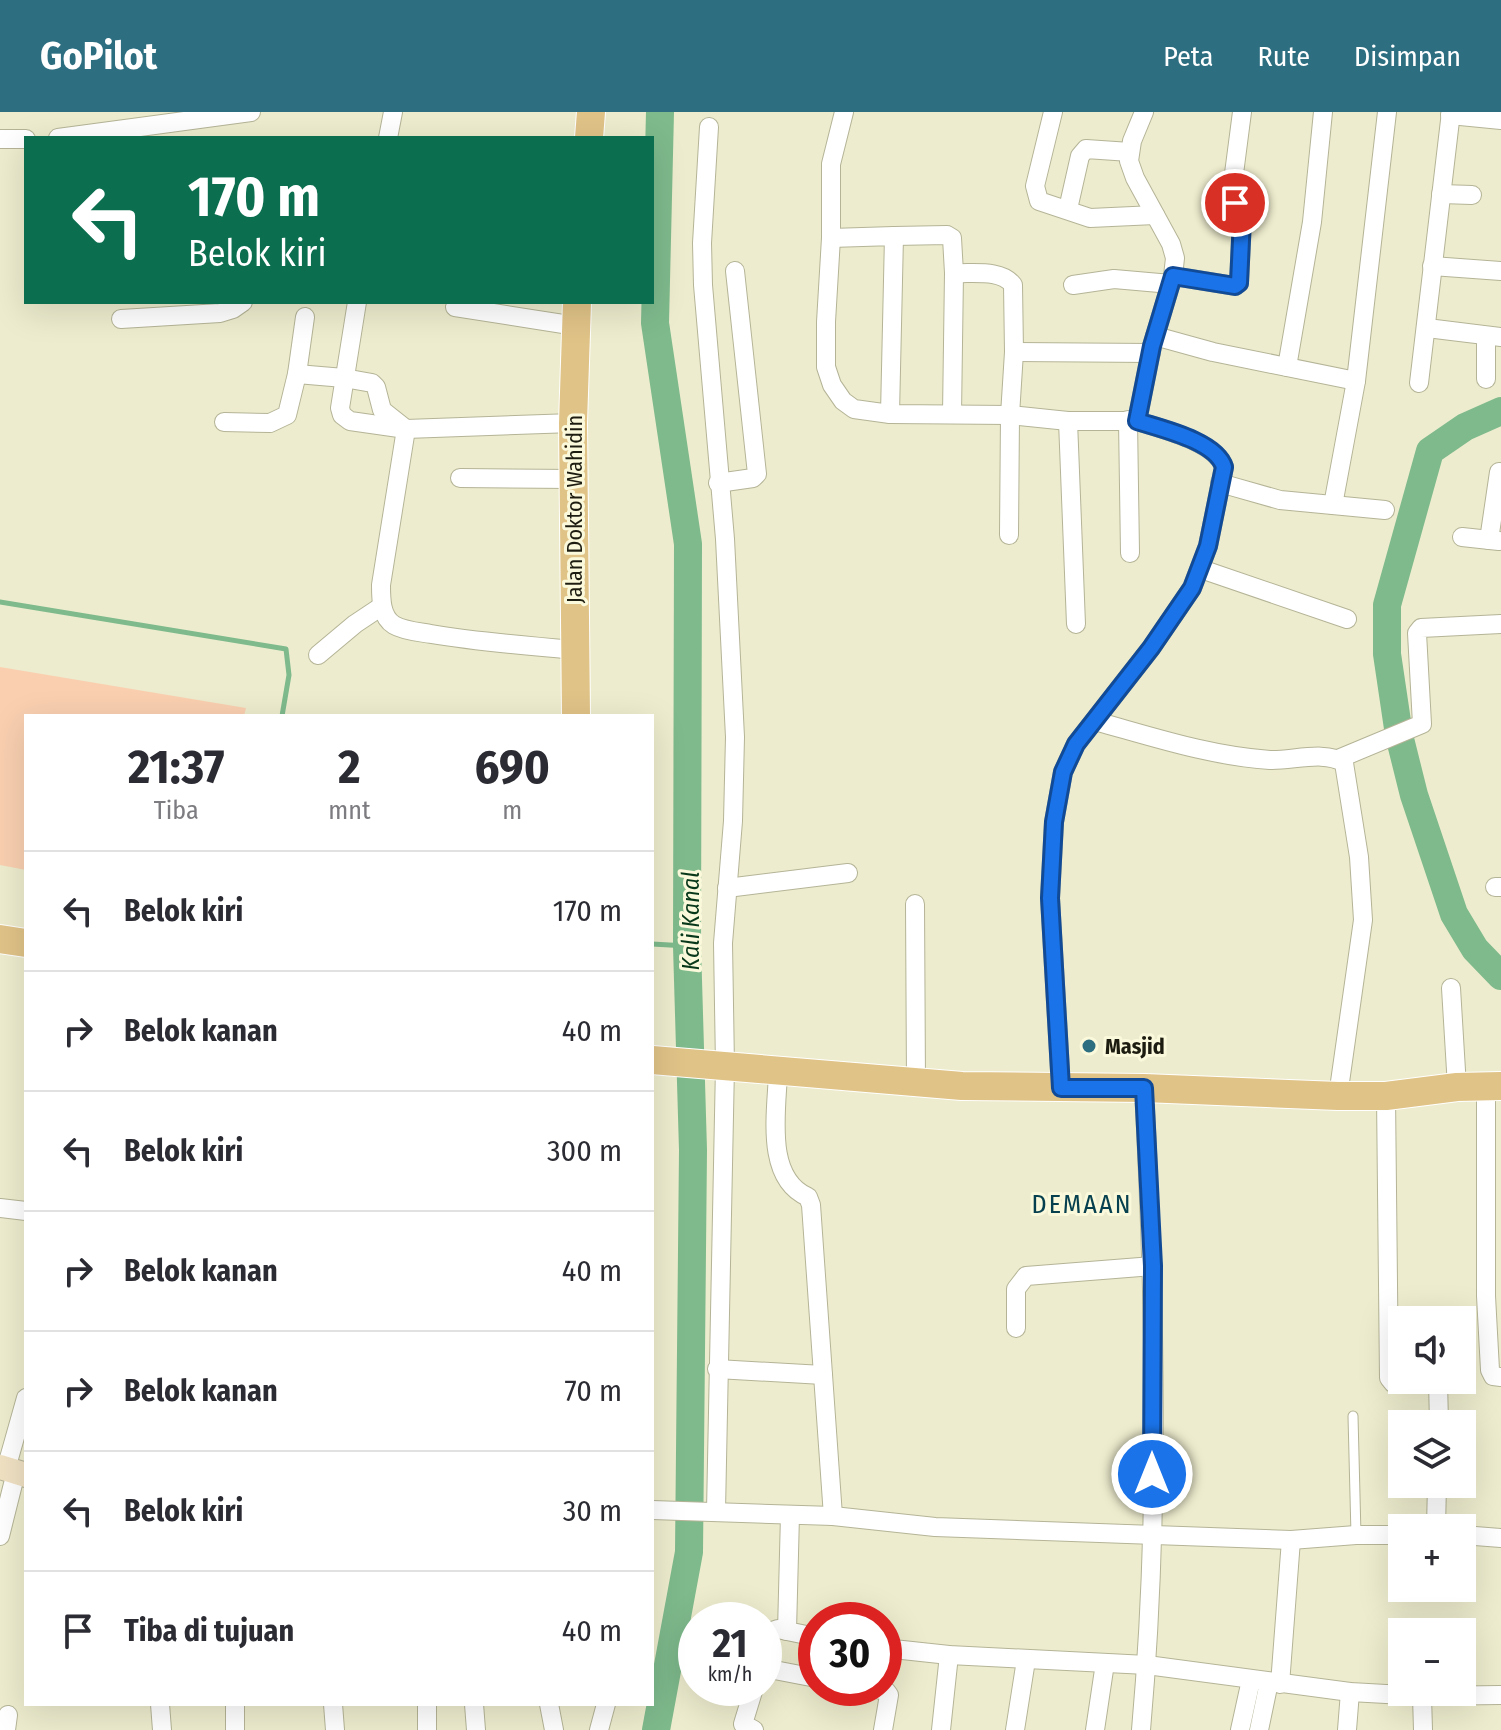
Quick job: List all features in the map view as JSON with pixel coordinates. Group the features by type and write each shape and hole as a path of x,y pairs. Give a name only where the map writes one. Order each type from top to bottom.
{"main road":[{"path":"589,136 591,112"},
{"name":"Jalan Doktor Wahidin","path":"576,714 573,423 577,314"},
{"path":"0,939 24,943"},
{"path":"654,1060 916,1083 1061,1088 1386,1096 1493,1086"}],"street":[{"path":"69,136 181,116 251,112"},
{"path":"388,136 393,112"},
{"path":"844,112 831,164 826,367 838,395 850,407 890,414 1010,415 1068,421 1132,421 1187,438 1215,452 1224,467 1201,569 1192,588 1076,744 1063,772 1054,822 1050,898 1061,1088"},
{"path":"1053,112 1035,186 1036,195 1042,203 1090,218 1155,215"},
{"path":"1130,553 1132,421 1172,280 1174,252 1129,161 1144,112"},
{"path":"1073,285 1114,279 1235,286 1239,283 1242,219 1232,197 1232,189 1242,112"},
{"path":"1287,367 1312,222 1323,112"},
{"path":"1333,505 1356,381 1387,112"},
{"path":"1419,383 1450,114 1501,120"},
{"path":"708,1511 717,1369 718,1065 735,737 725,539 702,262 709,127"},
{"path":"0,139 24,139"},
{"path":"1068,209 1080,156 1086,149 1130,152"},
{"path":"1441,194 1472,195"},
{"path":"890,414 894,236"},
{"path":"831,238 950,237 954,273 952,414"},
{"path":"1432,266 1501,271"},
{"path":"718,483 753,478 757,474 735,271"},
{"path":"954,273 997,275 1011,282 1014,296 1009,535"},
{"path":"121,319 220,313 240,304"},
{"path":"357,304 340,408 344,418 406,429 573,423"},
{"path":"455,307 577,314"},
{"path":"224,422 270,423 287,415 297,374 305,317"},
{"path":"1427,328 1494,337 1486,379"},
{"path":"1014,352 1153,344 1213,352 1356,381"},
{"path":"297,374 372,383 382,410 406,429"},
{"path":"1068,421 1076,624"},
{"path":"406,429 381,585 382,606 388,619 395,626 414,631 474,641 575,650"},
{"path":"1462,537 1495,540 1499,472"},
{"path":"460,478 573,479"},
{"path":"1220,483 1280,500 1385,510"},
{"path":"1201,569 1347,619"},
{"path":"318,655 382,606"},
{"path":"1095,721 1227,756 1275,760 1338,759 1422,724 1417,633 1421,628 1431,625 1501,624"},
{"path":"1338,759 1344,763 1347,775 1359,857 1363,920 1338,1096"},
{"path":"727,888 848,873"},
{"path":"915,904 916,1083"},
{"path":"1451,988 1457,1087"},
{"path":"778,1072 777,1141 781,1169 787,1181 798,1193 808,1197 811,1205 833,1516"},
{"path":"1493,1086 1488,1335 1490,1370 1493,1376 1501,1377"},
{"path":"1141,1730 1152,1534 1153,1266 1144,1088"},
{"path":"1386,1096 1388,1306"},
{"path":"0,1208 24,1211"},
{"path":"1016,1328 1016,1289 1026,1276 1153,1266"},
{"path":"717,1369 823,1375"},
{"path":"0,1536 24,1408"},
{"path":"654,1510 833,1516 935,1527 1291,1540 1388,1535"},
{"path":"787,1631 790,1515"},
{"path":"1476,1536 1501,1538"},
{"path":"1259,1730 1291,1540"},
{"path":"782,1630 798,1633"},
{"path":"902,1650 1026,1660 1147,1665 1267,1682 1388,1694"},
{"path":"941,1730 949,1655"},
{"path":"1015,1730 1026,1660"},
{"path":"1095,1730 1105,1663"},
{"path":"1240,1730 1267,1682"},
{"path":"1347,1730 1350,1692"},
{"path":"1476,1695 1501,1695"},
{"path":"160,1706 162,1730"},
{"path":"235,1706 235,1730"},
{"path":"333,1706 335,1730"},
{"path":"427,1706 427,1730"},
{"path":"474,1706 476,1730"},
{"path":"549,1706 554,1730"},
{"path":"599,1730 605,1706"},
{"path":"745,1728 750,1706"},
{"path":"883,1730 887,1706"},
{"path":"1422,1706 1423,1730"}],"lane":[{"path":"1353,1416 1356,1535"}],"shaded area":[{"path":"0,667 246,708 244,714 24,714 24,870 0,865"}],"waterway":[{"name":"Kali Kanal","path":"656,1730 689,1552 693,1150 687,946 688,544 655,323 660,112"},
{"path":"1501,411 1465,427 1430,451 1387,605 1387,654 1399,735 1414,795 1454,914 1475,949 1501,976"},
{"path":"0,602 286,649 289,675 282,714"},
{"path":"654,944 687,946"}],"place":[{"name":"Masjid","path":"1089,1046"}],"district":[{"name":"DEMAAN","path":"1082,1204"}],"route":[{"path":"1152,1474 1153,1266 1144,1088 1061,1088 1050,898 1054,822 1063,772 1076,744 1151,648 1192,588 1208,546 1224,467 1221,459 1215,452 1187,438 1137,421 1152,346 1173,276 1235,286 1239,283 1243,235 1242,219 1235,203"}]}
